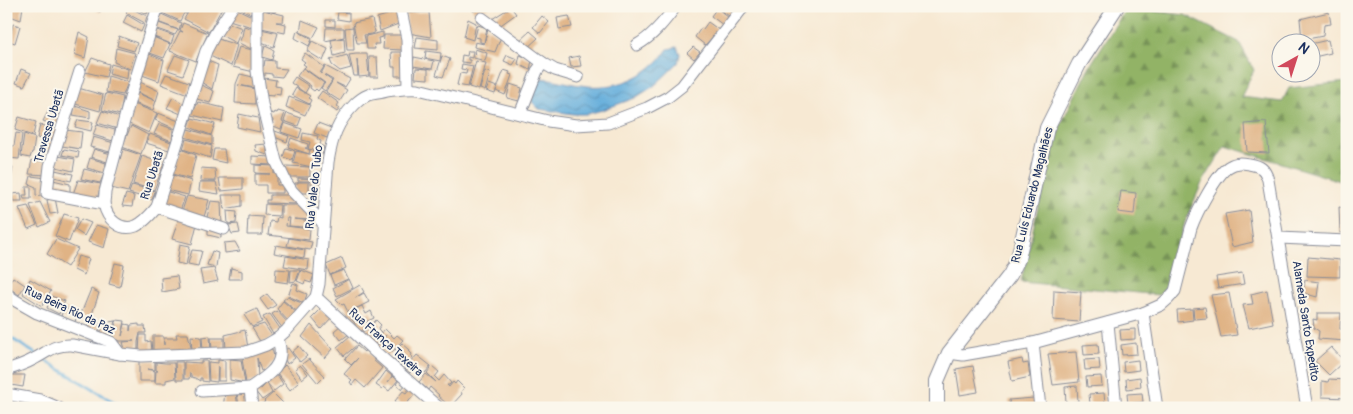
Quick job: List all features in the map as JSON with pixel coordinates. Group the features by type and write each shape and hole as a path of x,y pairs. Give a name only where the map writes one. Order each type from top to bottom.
{"main road":[{"name":"Rua Luís Eduardo Magalhães","path":"937,408 938,381 949,353 1015,268 1047,128 1079,64 1117,6"}],"street":[{"path":"104,204 105,192 132,91 158,6"},
{"name":"Rua Ubatã","path":"104,204 112,222 127,227 136,226 144,221 157,207 206,51 233,6"},
{"path":"257,6 257,71 262,104 276,160 292,191 323,223"},
{"path":"400,6 407,39 408,88"},
{"path":"637,45 646,40 676,6"},
{"name":"Rua Vale do Tubo","path":"6,370 19,366 52,348 64,344 141,356 240,353 266,345 278,338 295,322 316,297 320,284 323,223 331,142 344,116 361,99 368,95 408,88 425,90 520,114 576,125 608,123 647,108 668,97 682,86 744,6"},
{"path":"482,18 543,63 555,70 578,77"},
{"path":"520,114 537,71 543,63"},
{"name":"Travessa Ubatã","path":"80,71 50,166 47,193 104,204"},
{"name":"Alameda Santo Expedito","path":"949,353 963,355 1033,343 1143,313 1160,305 1175,291 1194,219 1214,183 1229,166 1240,162 1259,166 1266,172 1279,238 1307,408"},
{"path":"157,207 224,229"},
{"path":"1279,238 1347,241"},
{"name":"Rua Beira Rio da Paz","path":"6,294 38,313 111,342 120,354"},
{"name":"Rua França Texeira","path":"316,297 439,408"},
{"path":"1143,313 1157,408"},
{"path":"1108,323 1116,408"},
{"path":"72,345 90,334"},
{"path":"202,391 250,388 269,374 278,363 280,355 278,338"},
{"path":"1033,343 1040,408"},
{"path":"250,388 252,408"},
{"path":"6,394 40,400 59,408"}],"green space":[{"path":"1126,8 1185,15 1239,42 1254,70 1241,97 1282,102 1289,88 1347,82 1347,183 1225,146 1201,185 1185,222 1168,285 1159,295 1021,282 1054,138 1088,69"}],"water":[{"path":"677,47 680,54 678,63 654,86 635,98 587,114 539,109 532,102 534,89 542,78 582,85 611,85 643,73 661,58 668,49"}],"building":[{"path":"6,6 23,6 21,20 10,16 9,21 6,20"},
{"path":"90,6 103,6 100,12"},
{"path":"130,6 150,6 147,14"},
{"path":"163,6 183,6 189,9 186,14 184,13 180,21 160,12"},
{"path":"192,6 223,6 209,32 184,19"},
{"path":"240,6 253,6 251,14 239,8"},
{"path":"262,6 277,6 275,12 261,9"},
{"path":"333,6 348,6 348,12 333,10"},
{"path":"393,6 394,10 385,14 383,8"},
{"path":"472,6 489,6 489,7 473,11"},
{"path":"719,6 733,6 736,8 729,16 718,8"},
{"path":"128,7 147,16 145,23 126,13"},
{"path":"511,7 516,14 498,27 492,19"},
{"path":"717,8 729,18 723,25 711,16"},
{"path":"237,9 252,16 252,27 229,20"},
{"path":"263,10 284,15 283,22 276,22 286,24 285,33 261,28"},
{"path":"338,12 349,13 349,21 337,19"},
{"path":"396,12 401,23 380,31 377,18"},
{"path":"429,12 431,37 408,33 406,13"},
{"path":"1329,12 1331,24 1324,25 1323,36 1320,37 1320,32 1301,32 1300,19"},
{"path":"159,13 181,23 179,30 155,21"},
{"path":"127,15 144,25 141,32 123,23"},
{"path":"542,16 549,22 540,33 533,27"},
{"path":"569,16 572,27 559,29 557,18"},
{"path":"372,19 375,32 364,35 366,43 357,43 353,23"},
{"path":"468,19 476,23 473,40 464,37"},
{"path":"302,20 319,27 313,38 300,32"},
{"path":"326,20 335,20 335,27 326,26"},
{"path":"156,22 178,30 175,35 155,28"},
{"path":"708,22 719,30 705,45 695,37"},
{"path":"183,23 208,33 196,61 170,51 180,31 183,32 180,30"},
{"path":"229,23 242,28 236,43 220,35"},
{"path":"13,24 20,26 15,43 9,41"},
{"path":"478,25 487,28 484,43 480,42 480,38 475,37"},
{"path":"244,26 252,29 251,49 239,43"},
{"path":"353,27 354,50 347,50 345,28"},
{"path":"326,28 344,28 344,37 325,41"},
{"path":"154,29 174,36 171,44 152,36"},
{"path":"261,29 278,33 274,47 259,41"},
{"path":"488,29 501,37 495,52 474,47 475,42 484,44"},
{"path":"297,31 312,39 309,46 295,38"},
{"path":"530,31 538,38 527,48 518,42"},
{"path":"79,32 89,37 85,58 74,54"},
{"path":"383,32 383,37 378,38 379,44 374,44 375,49 367,49 366,36"},
{"path":"384,35 402,35 402,50 383,49"},
{"path":"119,36 137,43 134,51 117,46"},
{"path":"153,37 170,44 164,58 147,52"},
{"path":"417,37 438,40 438,50 415,48"},
{"path":"344,38 345,53 334,56 331,40"},
{"path":"218,39 237,45 231,66 210,56"},
{"path":"1328,40 1331,53 1320,56 1320,42"},
{"path":"312,41 328,49 323,61 307,51"},
{"path":"265,46 274,50 272,60 262,57"},
{"path":"239,47 253,50 254,72 233,67"},
{"path":"693,47 700,52 694,59 687,53"},
{"path":"116,48 135,53 130,69 114,62"},
{"path":"475,49 487,53 485,61 474,58"},
{"path":"426,51 441,53 440,61 425,58"},
{"path":"468,51 473,51 472,58 468,57 470,63 461,62 462,55 467,56"},
{"path":"391,52 403,52 404,76 395,76"},
{"path":"147,53 164,60 159,81 142,75"},
{"path":"305,53 324,67 321,74 325,66 350,79 345,87 336,83 347,90 340,101 326,92 333,80 324,75 332,81 325,91 321,88 325,83 304,68 306,66 303,64 305,62 301,59"},
{"path":"367,54 369,76 359,77 357,60 358,76 354,76 349,55"},
{"path":"175,55 189,60 183,75 168,70"},
{"path":"347,55 351,68 340,71 332,65 330,60"},
{"path":"507,55 517,59 513,65 504,61"},
{"path":"520,55 532,60 530,70 518,64"},
{"path":"442,56 450,59 443,77 436,75"},
{"path":"579,56 581,66 571,67 569,58"},
{"path":"369,57 377,57 378,77 370,77"},
{"path":"414,57 434,61 432,69 413,66"},
{"path":"92,58 109,64 106,77 85,72"},
{"path":"6,60 11,61 8,71 6,71"},
{"path":"265,60 275,61 275,68 287,69 282,77 265,73 265,76 260,76 261,66 264,66"},
{"path":"208,61 218,65 212,89 201,82"},
{"path":"476,61 486,63 479,90 469,87"},
{"path":"111,64 128,69 127,79 109,74"},
{"path":"462,64 473,66 468,87 457,85 460,73 466,74 467,70 461,69"},
{"path":"303,68 324,83 318,91 316,89 314,91 310,88 311,86 297,76"},
{"path":"416,68 428,69 428,79 415,78"},
{"path":"21,69 31,73 24,86 16,83"},
{"path":"504,70 512,75 505,95 496,91"},
{"path":"485,71 490,73 485,91 480,89"},
{"path":"166,74 192,83 188,94 161,84"},
{"path":"240,74 253,77 255,88 238,85 255,89 255,104 235,103 236,84"},
{"path":"108,76 128,82 123,95 106,92"},
{"path":"295,77 309,86 305,93 291,83"},
{"path":"264,78 276,80 275,86 281,87 280,95 262,95"},
{"path":"140,82 159,91 156,101 137,92"},
{"path":"489,84 497,87 495,94 486,91"},
{"path":"510,84 522,88 519,101 507,98"},
{"path":"201,85 214,91 210,103 197,99"},
{"path":"78,88 103,95 100,111 72,103"},
{"path":"296,88 310,96 308,98 311,100 309,104 292,95"},
{"path":"322,91 339,103 337,106 340,108 337,112 317,98"},
{"path":"106,93 123,97 120,115 102,110"},
{"path":"137,93 156,101 153,110 134,103"},
{"path":"173,97 184,104 181,114 167,108"},
{"path":"289,97 310,105 305,115 286,107"},
{"path":"198,102 224,108 222,122 192,115"},
{"path":"134,104 157,113 149,133 129,124"},
{"path":"75,106 90,111 90,118 73,115"},
{"path":"49,110 62,116 58,127 43,121"},
{"path":"102,111 120,117 118,129 97,123"},
{"path":"278,111 285,113 281,129 271,125 273,120 269,118 271,113 274,114"},
{"path":"158,113 179,121 176,129 155,120"},
{"path":"287,113 301,118 298,126 284,121"},
{"path":"239,114 258,118 260,132 237,127"},
{"path":"19,117 36,122 33,136 15,130"},
{"path":"192,118 215,124 211,135 189,127"},
{"path":"78,120 93,122 91,131 75,127"},
{"path":"1266,122 1269,153 1247,152 1245,124"},
{"path":"284,123 302,129 299,138 281,132"},
{"path":"318,123 331,128 327,138 314,133"},
{"path":"159,124 173,129 172,141 154,134"},
{"path":"40,125 58,129 56,142 37,138"},
{"path":"97,125 115,130 113,141 93,135"},
{"path":"131,126 148,135 141,154 122,147"},
{"path":"188,129 212,136 212,145 185,137"},
{"path":"65,130 82,132 80,149 62,146"},
{"path":"272,130 289,136 287,142 270,135"},
{"path":"16,133 22,134 19,159 9,158 11,146 14,146"},
{"path":"303,133 318,136 317,139 321,141 320,145 324,147 322,155 313,153 314,150 308,149 310,142 302,140"},
{"path":"24,134 35,138 30,158 21,156"},
{"path":"150,134 171,142 169,150 146,143"},
{"path":"93,137 114,143 110,152 90,147"},
{"path":"291,138 308,144 307,148 305,148 310,150 309,154 288,147"},
{"path":"186,139 212,146 210,158 183,149"},
{"path":"44,141 54,142 52,152 42,150"},
{"path":"267,144 267,155 256,151 255,145"},
{"path":"286,148 295,151 292,160 283,157"},
{"path":"64,149 79,152 78,158 62,155"},
{"path":"94,149 111,154 107,162 91,157"},
{"path":"123,149 141,155 128,192 111,188"},
{"path":"181,149 196,155 190,179 172,174"},
{"path":"214,149 224,149 226,163 212,160"},
{"path":"296,151 314,155 312,167 293,163"},
{"path":"58,156 75,159 73,171 56,167"},
{"path":"142,156 164,164 154,190 133,184"},
{"path":"252,156 272,157 272,165 252,164"},
{"path":"90,158 106,163 105,173 87,168"},
{"path":"32,160 49,162 47,175 29,174"},
{"path":"255,165 274,166 274,174 277,174 277,185 283,185 283,193 266,193 266,185 255,185 255,174 270,174 255,173"},
{"path":"6,166 13,167 11,179 6,179"},
{"path":"286,166 310,167 310,177 285,177"},
{"path":"201,168 215,169 216,181 200,181"},
{"path":"84,169 104,174 100,183 81,179"},
{"path":"55,170 73,174 71,181 54,177"},
{"path":"173,175 191,181 188,195 166,190"},
{"path":"31,176 47,178 46,197 36,195 36,187 29,184"},
{"path":"219,178 243,178 243,189 221,191"},
{"path":"298,178 319,179 319,184 311,184 311,181 298,181"},
{"path":"53,180 70,184 70,193 50,191"},
{"path":"78,180 101,184 97,200 73,194"},
{"path":"200,182 216,182 219,194 199,191"},
{"path":"309,182 309,193 297,193 295,183"},
{"path":"132,185 155,191 152,200 129,193"},
{"path":"26,187 31,187 31,199 24,199 23,195 27,195"},
{"path":"6,188 10,188 10,205 6,205"},
{"path":"165,191 185,197 180,211 163,203"},
{"path":"1121,191 1136,193 1134,214 1118,212"},
{"path":"21,193 22,201 13,201 12,194"},
{"path":"126,194 134,196 132,207 122,206"},
{"path":"222,195 242,195 242,206 224,209"},
{"path":"270,195 289,195 298,204 266,203 266,200 270,200"},
{"path":"187,196 209,200 204,217 182,211"},
{"path":"55,198 58,213 50,214 47,200"},
{"path":"1345,200 1347,200 1347,232 1340,233 1339,207 1344,208"},
{"path":"211,201 221,202 222,225 207,217"},
{"path":"40,202 50,222 39,227 30,205"},
{"path":"265,204 280,205 279,216 264,215"},
{"path":"281,205 299,205 311,220 294,219 313,221 313,228 289,226 290,218 287,218 286,226 310,229 309,240 268,235 270,221 276,222 277,217 281,218"},
{"path":"28,206 37,225 28,229 19,208"},
{"path":"1249,210 1253,242 1232,247 1225,214"},
{"path":"227,211 237,212 236,223 228,224"},
{"path":"64,214 78,218 69,242 55,236"},
{"path":"248,216 263,217 262,235 247,235"},
{"path":"179,218 197,224 192,244 172,239"},
{"path":"81,219 91,223 84,236 75,230"},
{"path":"238,224 240,233 232,234 228,225"},
{"path":"96,225 109,229 104,248 88,242"},
{"path":"208,225 221,230 221,238 208,235"},
{"path":"289,238 312,242 310,250 287,246"},
{"path":"56,239 78,249 67,267 47,254"},
{"path":"235,242 240,251 225,253 224,243"},
{"path":"180,244 190,246 186,265 177,263"},
{"path":"276,245 305,250 304,258 274,253"},
{"path":"192,250 202,251 198,266 188,264"},
{"path":"212,251 218,253 216,267 207,265"},
{"path":"78,256 89,259 84,275 74,270"},
{"path":"286,256 309,260 308,270 284,266"},
{"path":"1308,257 1340,260 1340,277 1307,276"},
{"path":"342,258 346,268 330,275 326,265"},
{"path":"115,263 124,265 120,287 109,284"},
{"path":"214,268 218,281 203,284 200,270"},
{"path":"231,268 242,271 242,279 229,279"},
{"path":"276,269 290,270 288,283 275,281"},
{"path":"291,270 300,270 296,281 290,282"},
{"path":"301,270 314,275 311,283 305,281 304,284 297,281"},
{"path":"344,270 348,279 334,285 330,275"},
{"path":"1242,273 1244,284 1218,288 1216,277"},
{"path":"177,276 179,289 162,292 161,278"},
{"path":"13,277 25,285 19,295 7,286"},
{"path":"30,279 51,291 42,306 23,294"},
{"path":"349,279 353,288 337,296 333,288"},
{"path":"1305,280 1319,282 1317,297 1303,293"},
{"path":"293,283 298,285 297,290 307,294 304,303 288,296"},
{"path":"360,285 364,292 355,298 364,293 369,302 355,309 362,306 366,314 371,311 374,318 366,322 368,327 359,332 353,320 359,317 352,320 344,304 342,305 336,299"},
{"path":"91,289 99,293 90,320 80,316"},
{"path":"1054,290 1081,292 1079,322 1053,320"},
{"path":"1267,290 1273,323 1249,328 1243,305 1253,304 1251,294"},
{"path":"1229,293 1237,335 1221,337 1211,295"},
{"path":"267,294 276,305 268,310 260,299"},
{"path":"51,296 65,301 59,314 47,308"},
{"path":"287,297 304,304 299,313 283,300"},
{"path":"283,301 298,314 290,323 277,309"},
{"path":"1205,307 1207,318 1194,319 1193,308"},
{"path":"64,308 78,313 75,322 61,316"},
{"path":"257,309 262,322 252,327 244,315"},
{"path":"321,309 332,317 321,329 312,318"},
{"path":"1192,309 1193,320 1178,322 1177,310"},
{"path":"277,311 289,324 283,329 272,314"},
{"path":"1317,313 1341,313 1340,329 1346,330 1346,341 1318,339 1319,331 1314,328 1313,319 1317,320"},
{"path":"270,314 281,330 273,334 263,317"},
{"path":"117,320 125,321 122,336 125,324 130,325 130,331 131,325 139,324 139,326 145,326 146,333 140,333 138,351 125,349 123,342 134,341 120,341 112,336"},
{"path":"376,320 381,325 378,329 381,332 376,339 385,329 394,338 397,335 403,340 388,356 377,346 386,335 375,346 360,333 369,328"},
{"path":"115,321 111,336 101,332 102,323"},
{"path":"89,323 100,324 99,333 87,330"},
{"path":"264,324 273,337 261,343 252,328"},
{"path":"311,325 333,349 325,358 302,337"},
{"path":"341,325 349,334 341,340 334,331"},
{"path":"1135,329 1135,339 1121,340 1120,330"},
{"path":"245,330 248,348 226,349 225,335"},
{"path":"176,334 188,334 192,351 153,352 153,336 163,336 164,345 164,338 177,338"},
{"path":"140,335 146,335 146,342 151,341 152,351 139,352"},
{"path":"351,335 358,344 344,356 337,347"},
{"path":"191,336 201,337 202,351 192,351"},
{"path":"210,336 211,351 203,350 202,337"},
{"path":"211,338 224,338 224,349 212,349"},
{"path":"402,343 410,350 413,357 404,368 393,358 398,353 395,350"},
{"path":"1136,343 1137,354 1122,355 1121,345"},
{"path":"1098,344 1099,354 1084,355 1083,345"},
{"path":"299,346 307,356 300,362 292,352"},
{"path":"357,346 364,352 365,350 382,368 365,388 356,380 352,385 350,382 352,380 344,374 358,358 351,365 345,359"},
{"path":"1331,347 1344,361 1329,375 1315,361"},
{"path":"288,348 295,358 287,364 282,352"},
{"path":"272,349 275,360 264,373 263,370 261,371 257,358 258,379 246,383 242,359"},
{"path":"1076,352 1079,382 1053,385 1048,354"},
{"path":"417,355 431,366 425,373 416,366 410,373 405,369"},
{"path":"230,359 241,360 245,383 230,380"},
{"path":"309,359 325,376 318,383 302,364"},
{"path":"1022,359 1023,364 1028,363 1030,377 1012,381 1008,362"},
{"path":"1099,359 1100,369 1085,370 1084,360"},
{"path":"139,360 155,361 155,370 147,369 155,371 155,381 139,381"},
{"path":"218,360 225,361 225,381 218,381 218,366 217,382 209,381 208,362 218,363"},
{"path":"1138,360 1139,370 1124,372 1123,362"},
{"path":"201,361 207,361 208,382 202,381 202,378 200,378 200,381 191,377 190,373 189,379 184,379 184,362 201,363"},
{"path":"156,362 174,363 175,378 166,380 166,383 155,383 156,371 158,371 156,370"},
{"path":"175,362 183,362 183,380 176,380"},
{"path":"285,365 299,382 290,390 277,373"},
{"path":"300,365 308,374 302,379 295,369"},
{"path":"432,366 439,372 435,377 439,381 444,375 451,383 447,385 449,387 453,382 455,384 457,381 464,388 461,392 462,394 451,406 453,408 444,408 447,404 439,395 430,387 428,390 419,382 426,374 436,382 427,373"},
{"path":"973,366 978,392 960,395 956,369"},
{"path":"386,371 392,376 387,383 393,376 398,380 389,391 384,387 382,389 376,385"},
{"path":"276,373 283,384 274,391 265,381"},
{"path":"12,375 25,375 23,387 11,385"},
{"path":"1101,376 1102,386 1087,387 1086,377"},
{"path":"1140,377 1141,387 1127,389 1126,379"},
{"path":"1329,379 1347,380 1347,398 1322,397 1322,381 1328,382"},
{"path":"399,380 405,385 402,389 396,384"},
{"path":"267,383 272,393 262,400 255,391 260,387 261,389"},
{"path":"1077,386 1078,402 1066,403 1065,387"},
{"path":"409,389 415,394 404,407 401,406 395,401 403,391 406,393"},
{"path":"246,390 248,408 239,408 237,391"},
{"path":"225,393 236,393 238,408 223,408"},
{"path":"273,393 283,403 277,408 255,408 265,402"},
{"path":"1104,393 1105,403 1090,404 1089,394"},
{"path":"1142,393 1143,402 1128,404 1127,394"},
{"path":"1034,398 1036,408 1010,408 1009,400"},
{"path":"425,401 431,406 429,408 419,408"}],"waterway":[{"path":"6,335 36,354"},
{"path":"41,358 124,408"}]}
